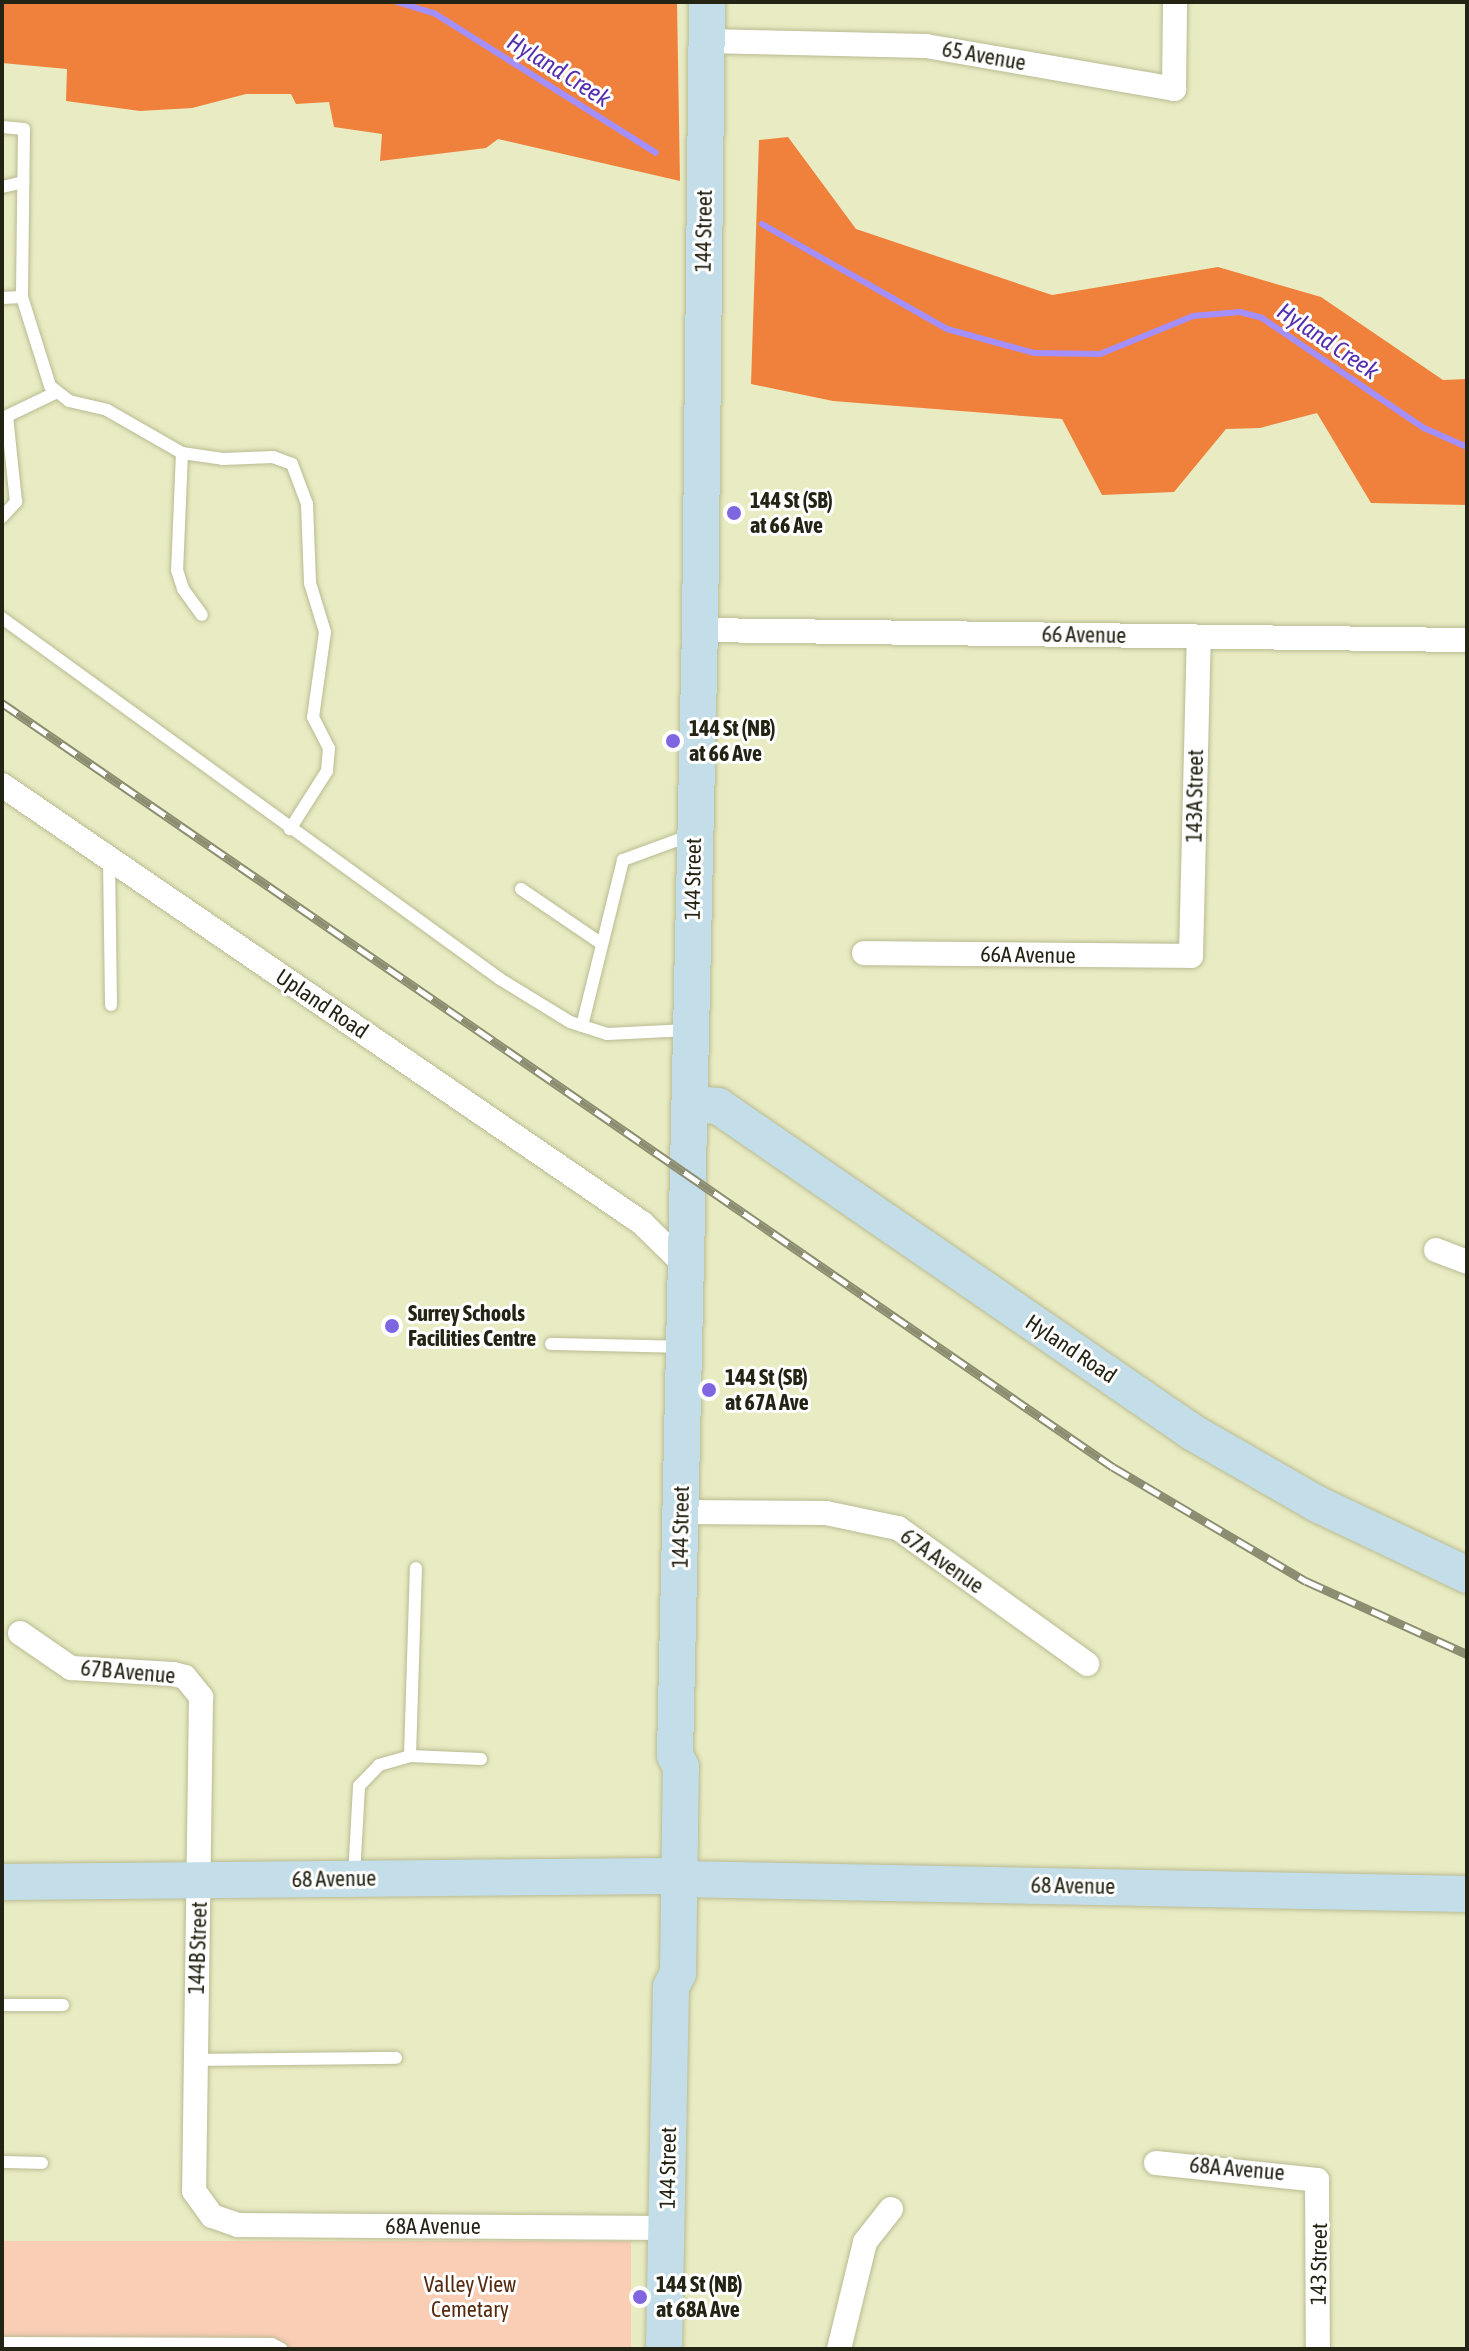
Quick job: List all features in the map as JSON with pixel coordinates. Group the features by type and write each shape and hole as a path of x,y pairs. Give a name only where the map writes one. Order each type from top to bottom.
{"main road":[{"name":"144 Street","path":"664,2349 671,1987 678,1973 672,1878 681,1767 675,1755 700,630 707,2"},
{"name":"Hyland Road","path":"690,1104 718,1106 1192,1432 1317,1504 1467,1575"},
{"name":"68 Avenue","path":"2,1882 672,1878 1467,1894"}],"street":[{"name":"65 Avenue","path":"706,41 926,46 1174,89 1175,2"},
{"name":"66 Avenue","path":"700,630 1467,640"},
{"name":"143A Street","path":"1191,956 1199,637"},
{"name":"Upland Road","path":"2,785 642,1223 687,1267"},
{"name":"66A Avenue","path":"864,953 1191,956"},
{"path":"642,1223 669,1219 688,1206"},
{"path":"1436,1250 1467,1262"},
{"name":"67A Avenue","path":"681,1512 826,1513 898,1528 1087,1664"},
{"name":"67B Avenue","path":"20,1633 59,1662 82,1672 173,1674 195,1686"},
{"name":"144B Street","path":"195,1686 202,1712 194,2191 205,2208"},
{"name":"68A Avenue","path":"1156,2163 1317,2180"},
{"name":"143 Street","path":"1317,2180 1318,2349"},
{"name":"68A Avenue","path":"205,2208 238,2225 667,2228"},
{"path":"839,2349 865,2242 891,2209"}],"lane":[{"path":"2,127 24,129 22,297 50,386 69,401 119,416 182,453 223,459 273,457 292,464 307,504 310,583 325,632 324,666 312,700 313,717 329,748 327,771 290,829"},
{"path":"2,187 23,182"},
{"path":"2,298 22,297"},
{"path":"2,517 16,502 4,417 57,392"},
{"path":"182,453 177,570 183,589 202,615"},
{"path":"2,618 500,979 582,1026 607,1034 691,1029"},
{"path":"582,1026 623,860 694,833"},
{"path":"109,860 111,1005"},
{"path":"521,889 602,944"},
{"path":"551,1344 685,1347"},
{"path":"410,1756 416,1568"},
{"path":"354,1879 359,1786 379,1765 410,1756 481,1759"},
{"path":"2,2005 63,2005"},
{"path":"196,2060 396,2058"},
{"path":"2,2162 42,2163"},
{"path":"2,2343 169,2348 272,2344 282,2349"}],"green space":[{"name":"Valley View Cemetary","path":"2,2241 631,2241 631,2349 2,2349"}],"shaded area":[{"path":"2,2 677,2 680,181 498,139 486,148 380,161 382,134 334,127 329,102 296,104 291,94 246,94 192,108 140,111 66,101 67,69 2,63"},
{"path":"788,137 856,229 1052,295 1218,267 1321,297 1443,380 1467,379 1467,505 1371,503 1317,413 1260,428 1226,429 1174,492 1102,495 1062,419 833,401 751,384 759,140"}],"waterway":[{"name":"Hyland Creek","path":"397,2 434,13 656,153"},
{"name":"Hyland Creek","path":"762,224 947,329 1034,353 1100,354 1193,316 1240,312 1262,318 1424,428 1467,447"}],"railway":[{"path":"2,703 1113,1467 1306,1581 1467,1654"}],"place":[{"name":"144 St (SB) at 66 Ave","path":"734,513"},
{"name":"144 St (NB) at 66 Ave","path":"673,741"},
{"name":"Surrey Schools Facilities Centre","path":"392,1326"},
{"name":"144 St (SB) at 67A Ave","path":"709,1390"},
{"name":"144 St (NB) at 68A Ave","path":"640,2297"}]}
